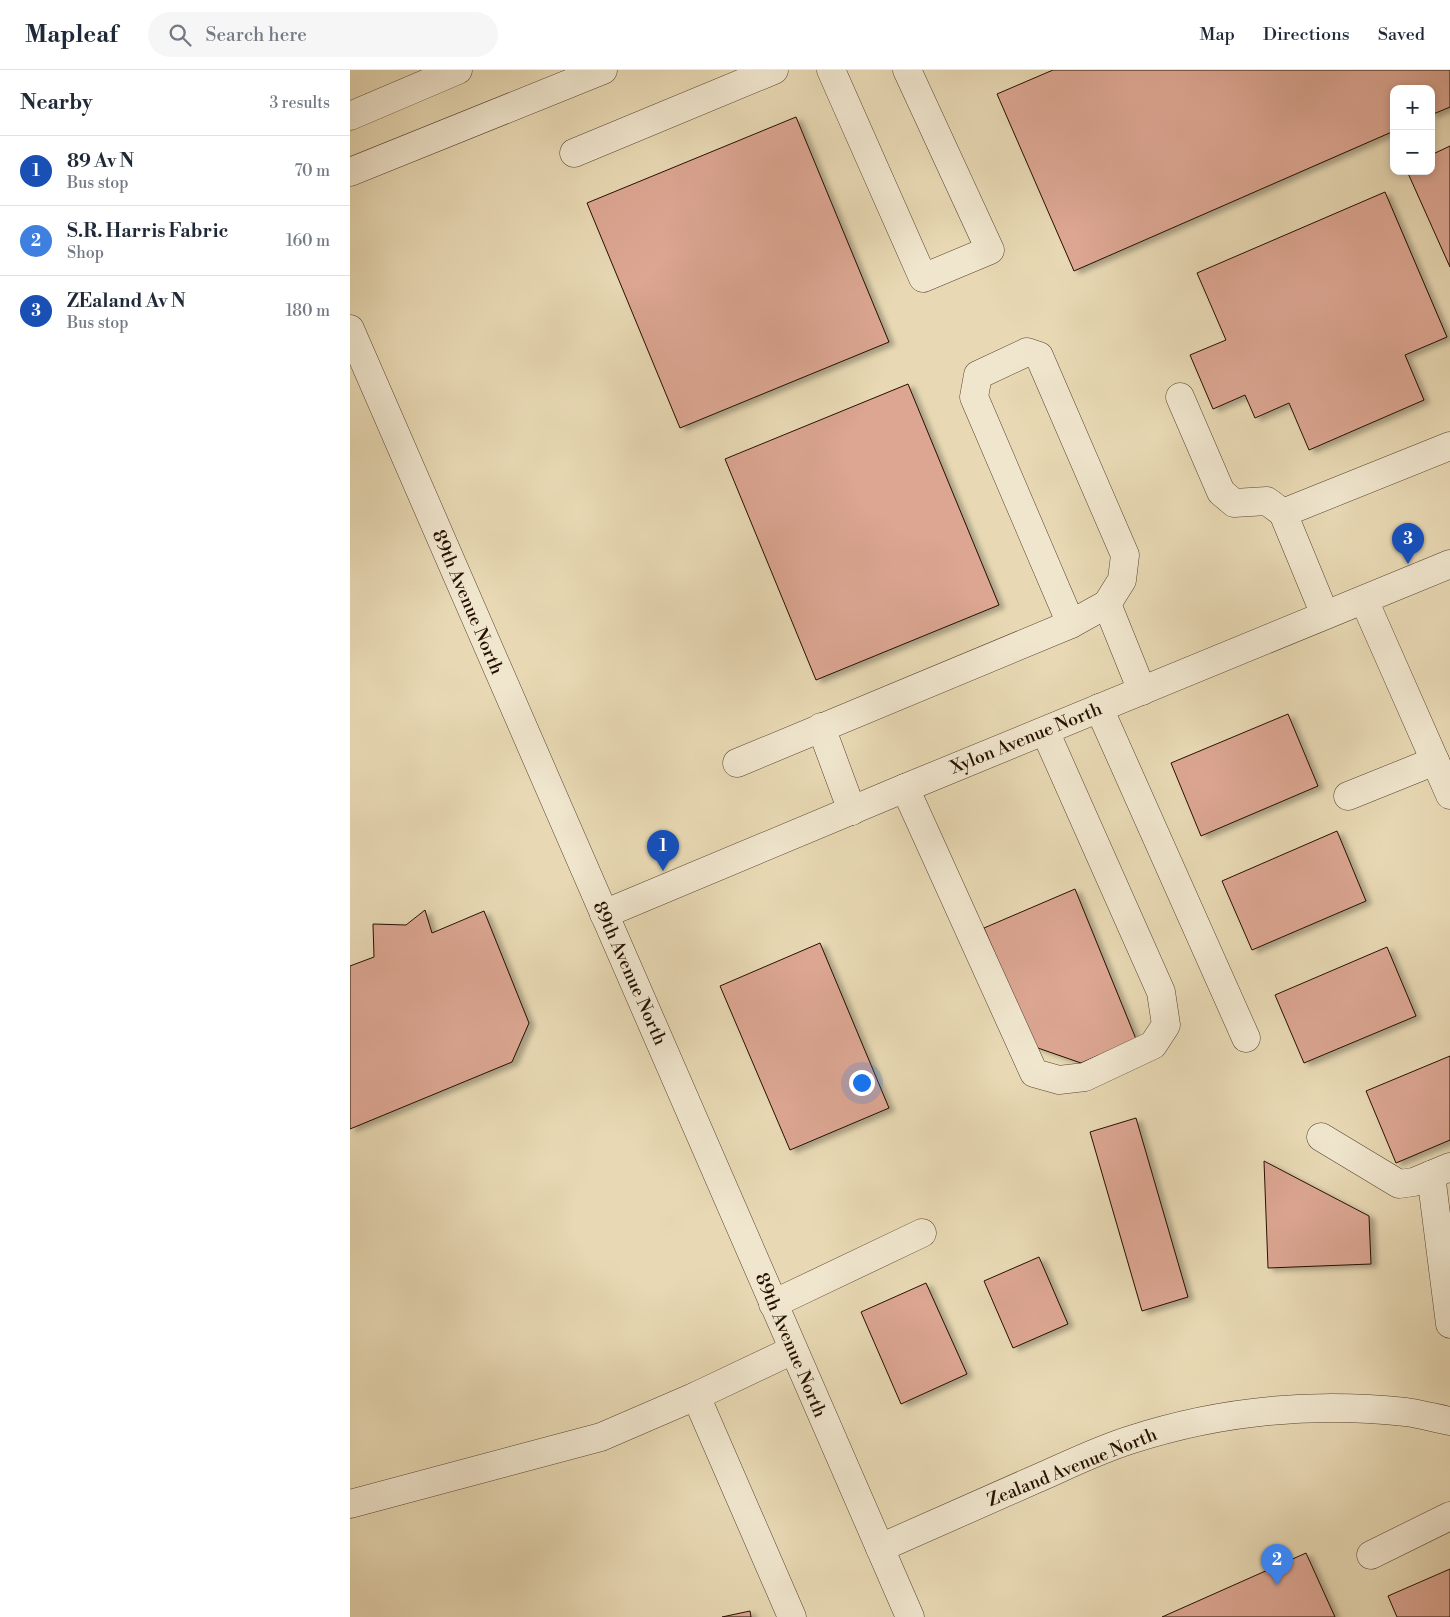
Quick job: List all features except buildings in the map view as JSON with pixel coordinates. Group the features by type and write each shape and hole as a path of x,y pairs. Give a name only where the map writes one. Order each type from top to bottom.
{"street":[{"path":"350,116 458,70"},
{"path":"350,172 603,70"},
{"path":"574,153 774,70"},
{"path":"831,70 923,278 990,250 907,70"},
{"name":"89th Avenue North","path":"350,329 910,1617"},
{"path":"737,763 1070,624 1107,604 1122,580 1124,555 1039,356 1027,352 978,375 974,398 1070,624"},
{"path":"1180,398 1221,492 1234,504 1267,500 1283,513 1326,615"},
{"path":"1283,513 1450,446"},
{"name":"Xylon Avenue North","path":"604,914 1450,564"},
{"path":"1364,600 1450,796"},
{"path":"1107,604 1142,690"},
{"path":"1099,708 1246,1038"},
{"path":"821,728 852,811"},
{"path":"905,788 1034,1073 1059,1080 1085,1077 1154,1045 1166,1025 1161,992 1045,731"},
{"path":"1348,796 1435,761"},
{"path":"1321,1137 1399,1184 1414,1182 1440,1171 1450,1324"},
{"path":"773,1304 922,1233"},
{"path":"350,1504 601,1437 696,1396 793,1350"},
{"path":"696,1396 792,1617"},
{"name":"Zealand Avenue North","path":"880,1548 1129,1440 1232,1415 1272,1410 1325,1407 1407,1412 1450,1421"},
{"path":"1372,1554 1450,1516"}],"place":[{"name":"ZEaland Av N","path":"1408,564"},
{"name":"89 Av N","path":"663,871"},
{"name":"S.R. Harris Fabric","path":"1277,1585"}]}
